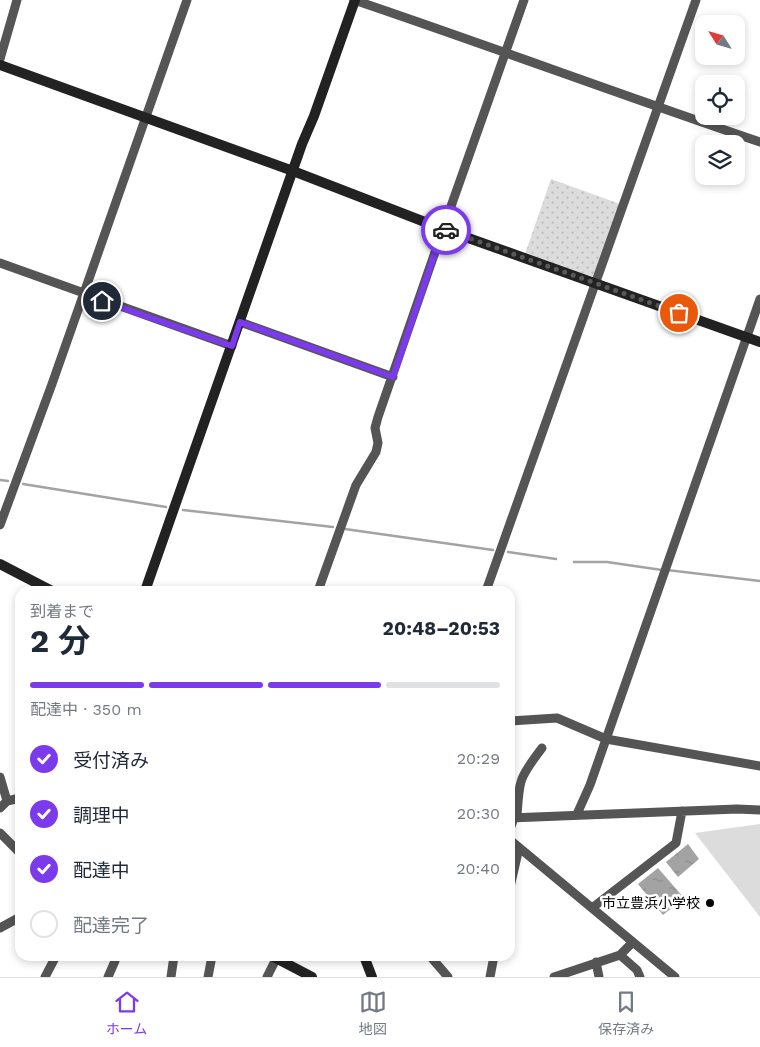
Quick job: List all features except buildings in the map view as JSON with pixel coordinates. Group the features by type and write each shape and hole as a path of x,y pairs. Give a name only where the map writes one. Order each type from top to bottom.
{"street":[{"path":"0,58 17,0"},
{"path":"0,524 52,384 187,0"},
{"path":"147,586 354,0 506,52 658,108 760,142"},
{"path":"320,586 356,485 376,452 378,443 375,428 524,0"},
{"path":"488,586 696,0"},
{"path":"0,65 293,171 443,229 760,342"},
{"path":"0,263 232,346"},
{"path":"577,814 590,785 760,298"},
{"path":"240,322 393,377"},
{"path":"0,564 42,586"},
{"path":"515,721 557,718 606,739 760,766"},
{"path":"515,812 520,779 542,748"},
{"path":"0,777 4,804"},
{"path":"515,818 577,814 737,809 760,810"},
{"path":"592,908 676,843 682,811"},
{"path":"0,833 15,848"},
{"path":"515,844 675,977"},
{"path":"515,865 519,848"},
{"path":"0,928 15,919"},
{"path":"554,977 620,955 632,942"},
{"path":"620,955 637,970 640,977"},
{"path":"45,977 53,961"},
{"path":"108,977 115,961"},
{"path":"170,977 173,961"},
{"path":"208,977 211,961"},
{"path":"267,977 273,961"},
{"path":"282,961 312,977"},
{"path":"366,961 372,977"},
{"path":"434,961 448,977"},
{"path":"490,977 493,961"},
{"path":"596,962 599,977"}],"shaded area":[{"path":"551,179 620,204 594,277 525,254"},
{"path":"760,824 760,917 695,833"}],"water":[{"path":"688,844 699,859 678,877 666,862"},
{"path":"658,868 684,898 663,915 638,884"}],"waterway":[{"path":"0,480 8,481"},
{"path":"23,484 166,507"},
{"path":"183,510 333,527"},
{"path":"345,529 493,550"},
{"path":"508,552 556,559"},
{"path":"574,562 607,562 662,570"},
{"path":"667,570 760,581"}],"way so far":[{"path":"446,230 679,313"}],"place":[{"name":"市立豊浜小学校","path":"710,903"}],"route":[{"path":"102,301 232,346 240,322 393,377 443,229 446,230"}]}
